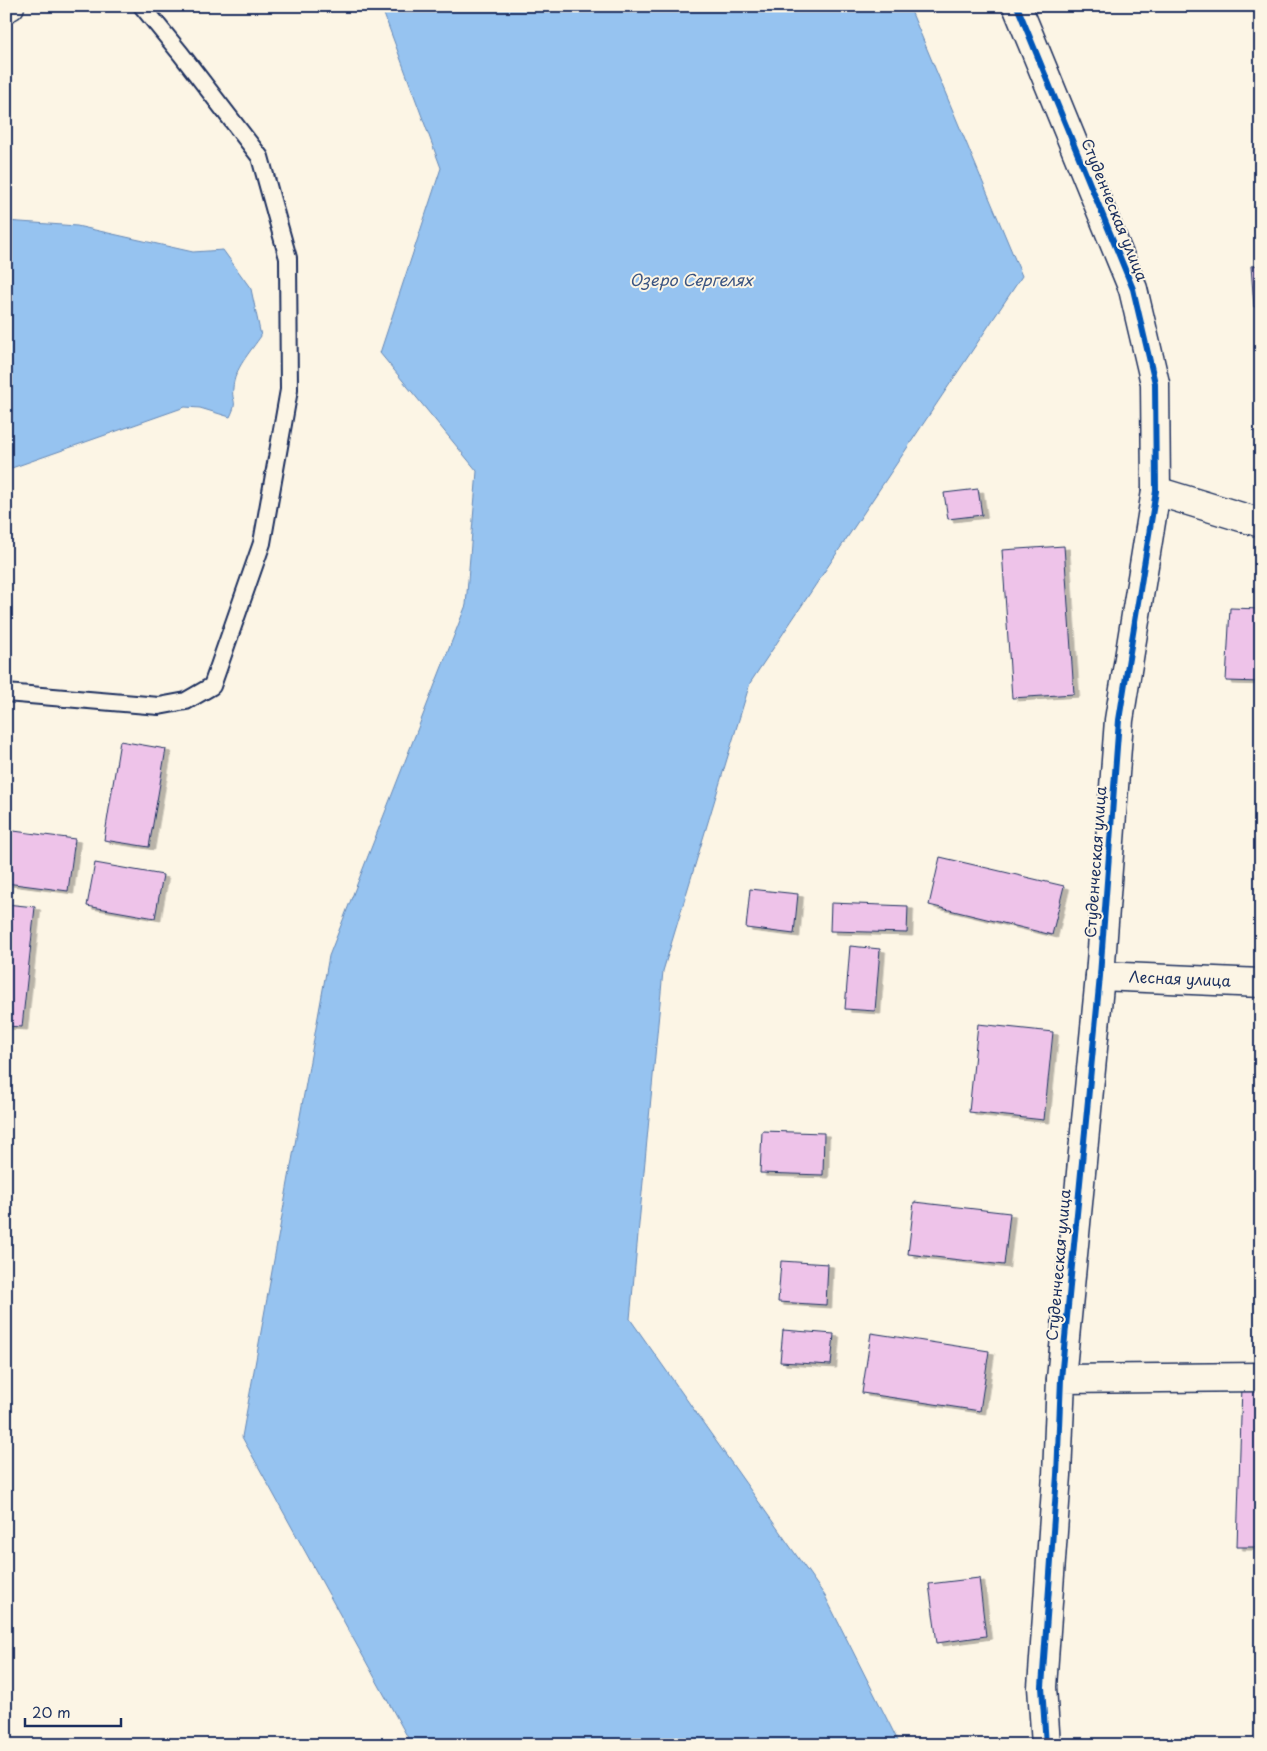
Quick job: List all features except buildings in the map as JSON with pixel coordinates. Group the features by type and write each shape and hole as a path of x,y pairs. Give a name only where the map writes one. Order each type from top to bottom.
{"street":[{"name":"Студенческая улица","path":"1017,6 1133,289 1155,383 1156,491 1120,720 1100,976 1061,1379 1057,1475 1042,1687 1046,1745"},
{"path":"1156,491 1261,523"},
{"name":"Лесная улица","path":"1100,976 1261,983"},
{"path":"1061,1379 1261,1377"}],"lane":[{"path":"6,693 159,706 186,701 212,686 262,543 289,390 288,258 260,157 142,6"}],"water":[{"name":"Озеро Сергелях","path":"381,6 909,6 1022,276 750,683 663,971 630,1319 825,1596 900,1745 412,1745 242,1437 329,956 466,605 477,471 380,353 441,168"},
{"path":"6,221 77,226 193,252 223,250 251,289 261,336 236,374 233,388 234,407 230,417 200,408 185,407 6,470"}],"cycle path":[{"path":"1017,6 1133,289 1155,383 1156,491 1119,720 1100,976 1061,1379 1057,1475 1042,1687 1046,1745"}]}
